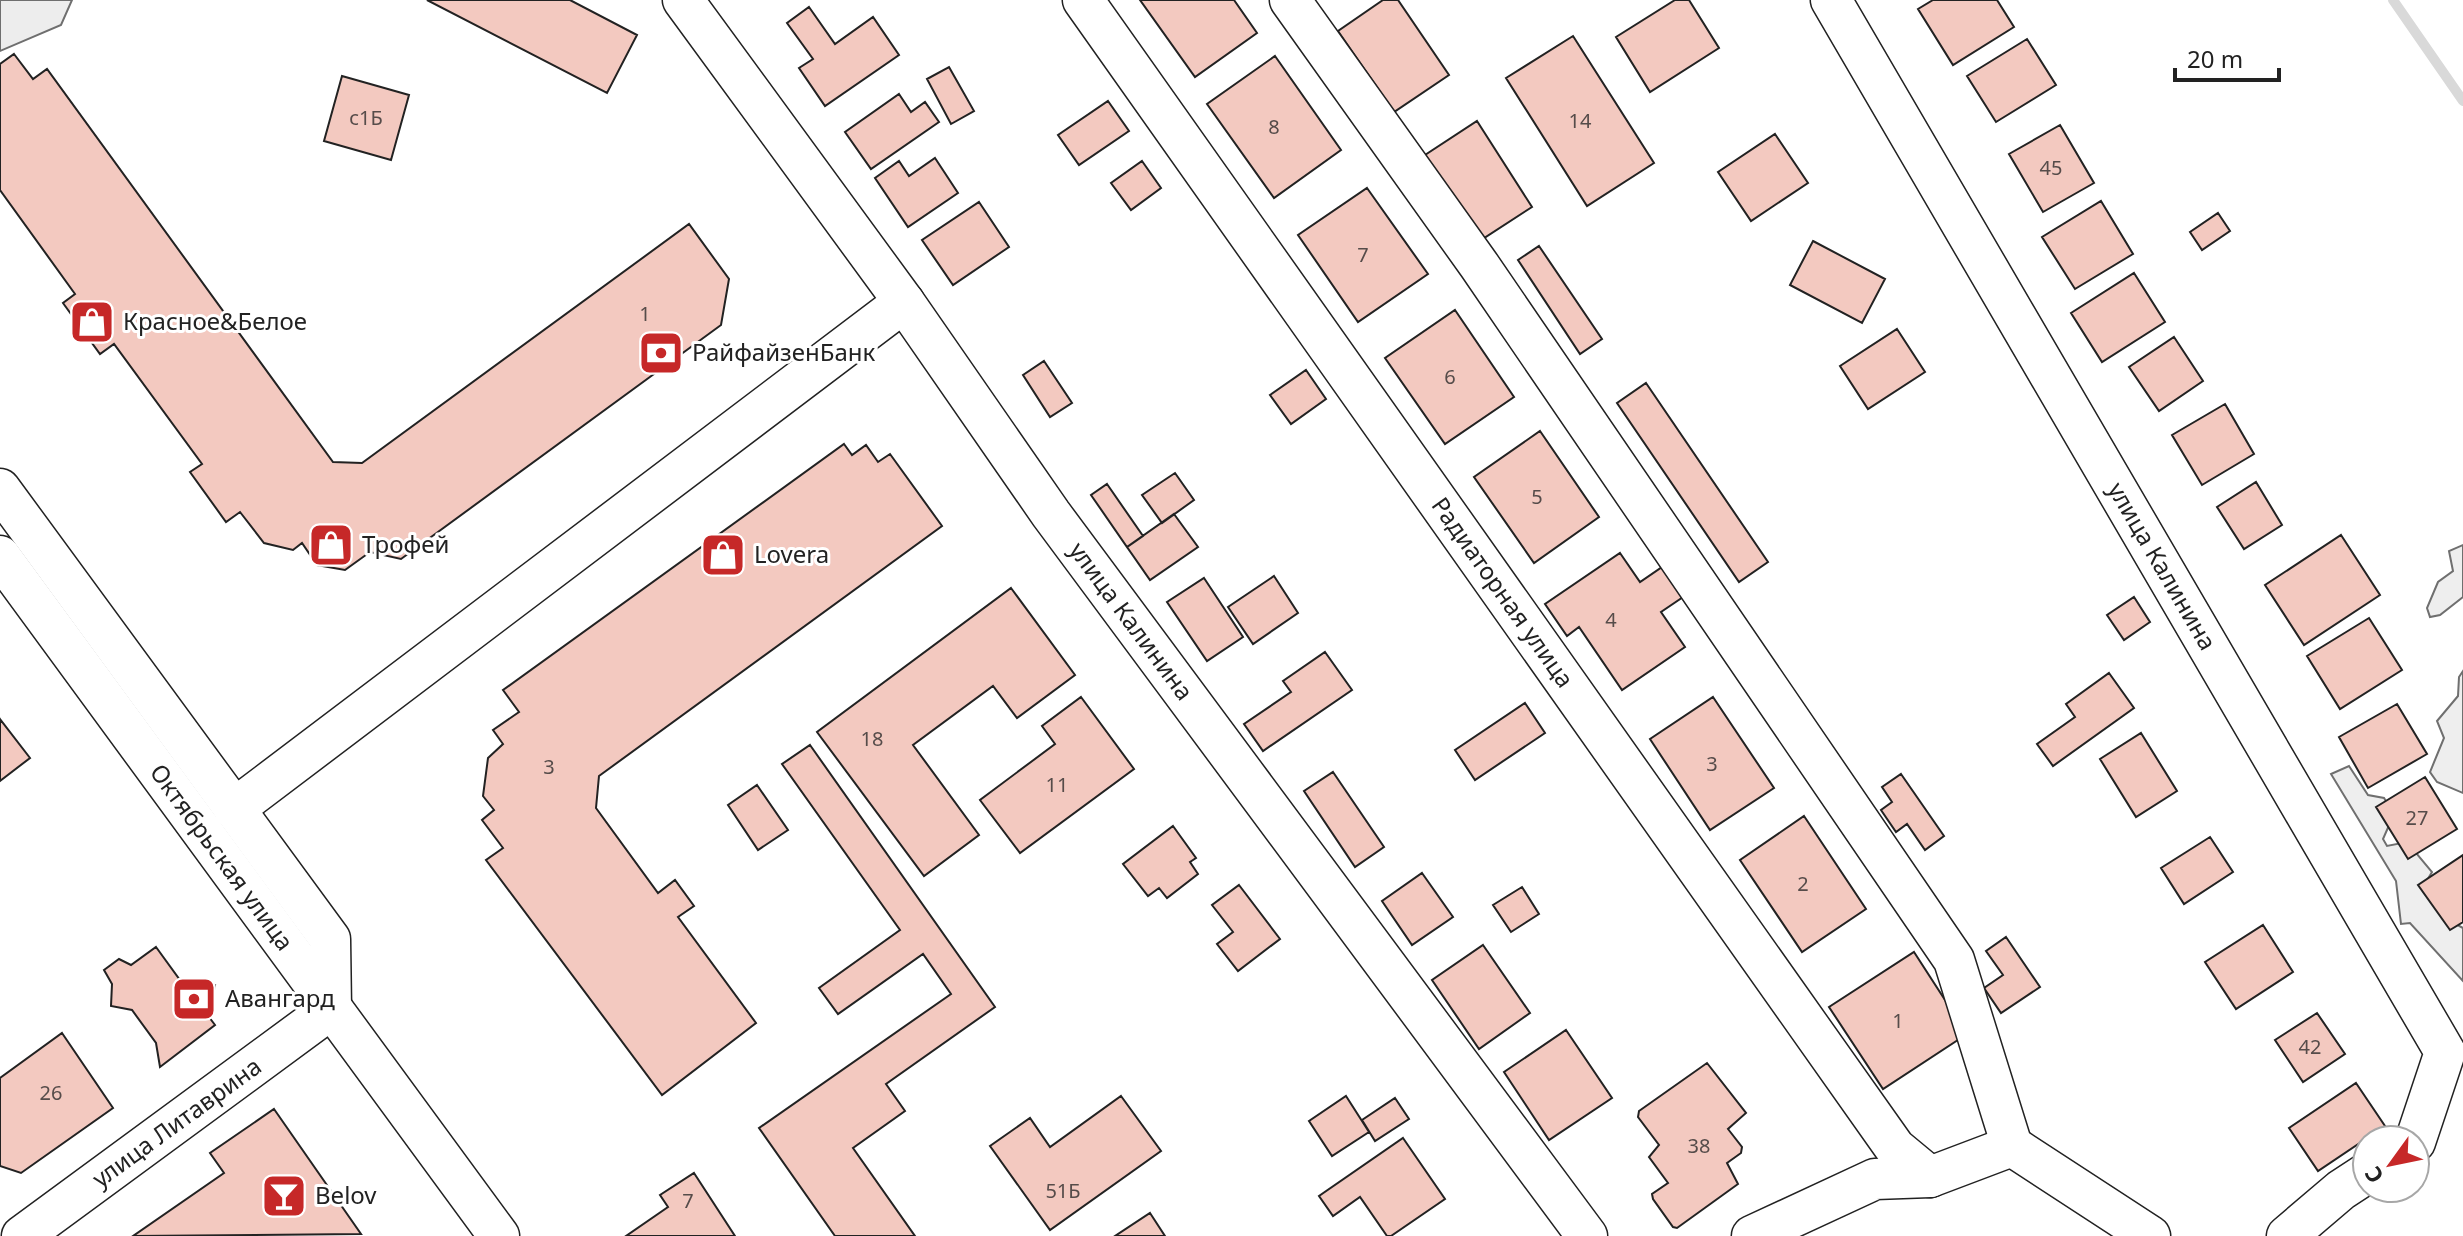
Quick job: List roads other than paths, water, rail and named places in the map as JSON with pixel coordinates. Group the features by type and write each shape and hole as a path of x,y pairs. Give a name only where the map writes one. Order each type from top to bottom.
{"street":[{"name":"улица Калинина","path":"683,0 904,302 1051,514 1587,1236"},
{"name":"Радиаторная улица","path":"1083,0 1895,1148 1930,1177"},
{"path":"1290,0 1479,265 1954,960 2012,1146 2150,1236"},
{"name":"улица Калинина","path":"1831,0 2445,1052 2421,1124"},
{"path":"234,809 904,302"},
{"path":"0,489 330,939 331,1009"},
{"name":"Октябрьская улица","path":"0,556 499,1236"},
{"name":"улица Литаврина","path":"22,1236 331,1009"},
{"path":"1752,1236 1875,1179 1930,1177 2012,1146"},
{"path":"2287,1236 2351,1186"}],"waterway":[{"path":"2393,0 2463,101"}],"place":[{"name":"Красное&Белое","path":"92,322"},
{"name":"РайфайзенБанк","path":"661,353"},
{"name":"Трофей","path":"331,545"},
{"name":"Lovera","path":"723,555"},
{"name":"Авангард","path":"194,999"},
{"name":"Belov","path":"284,1196"}]}
